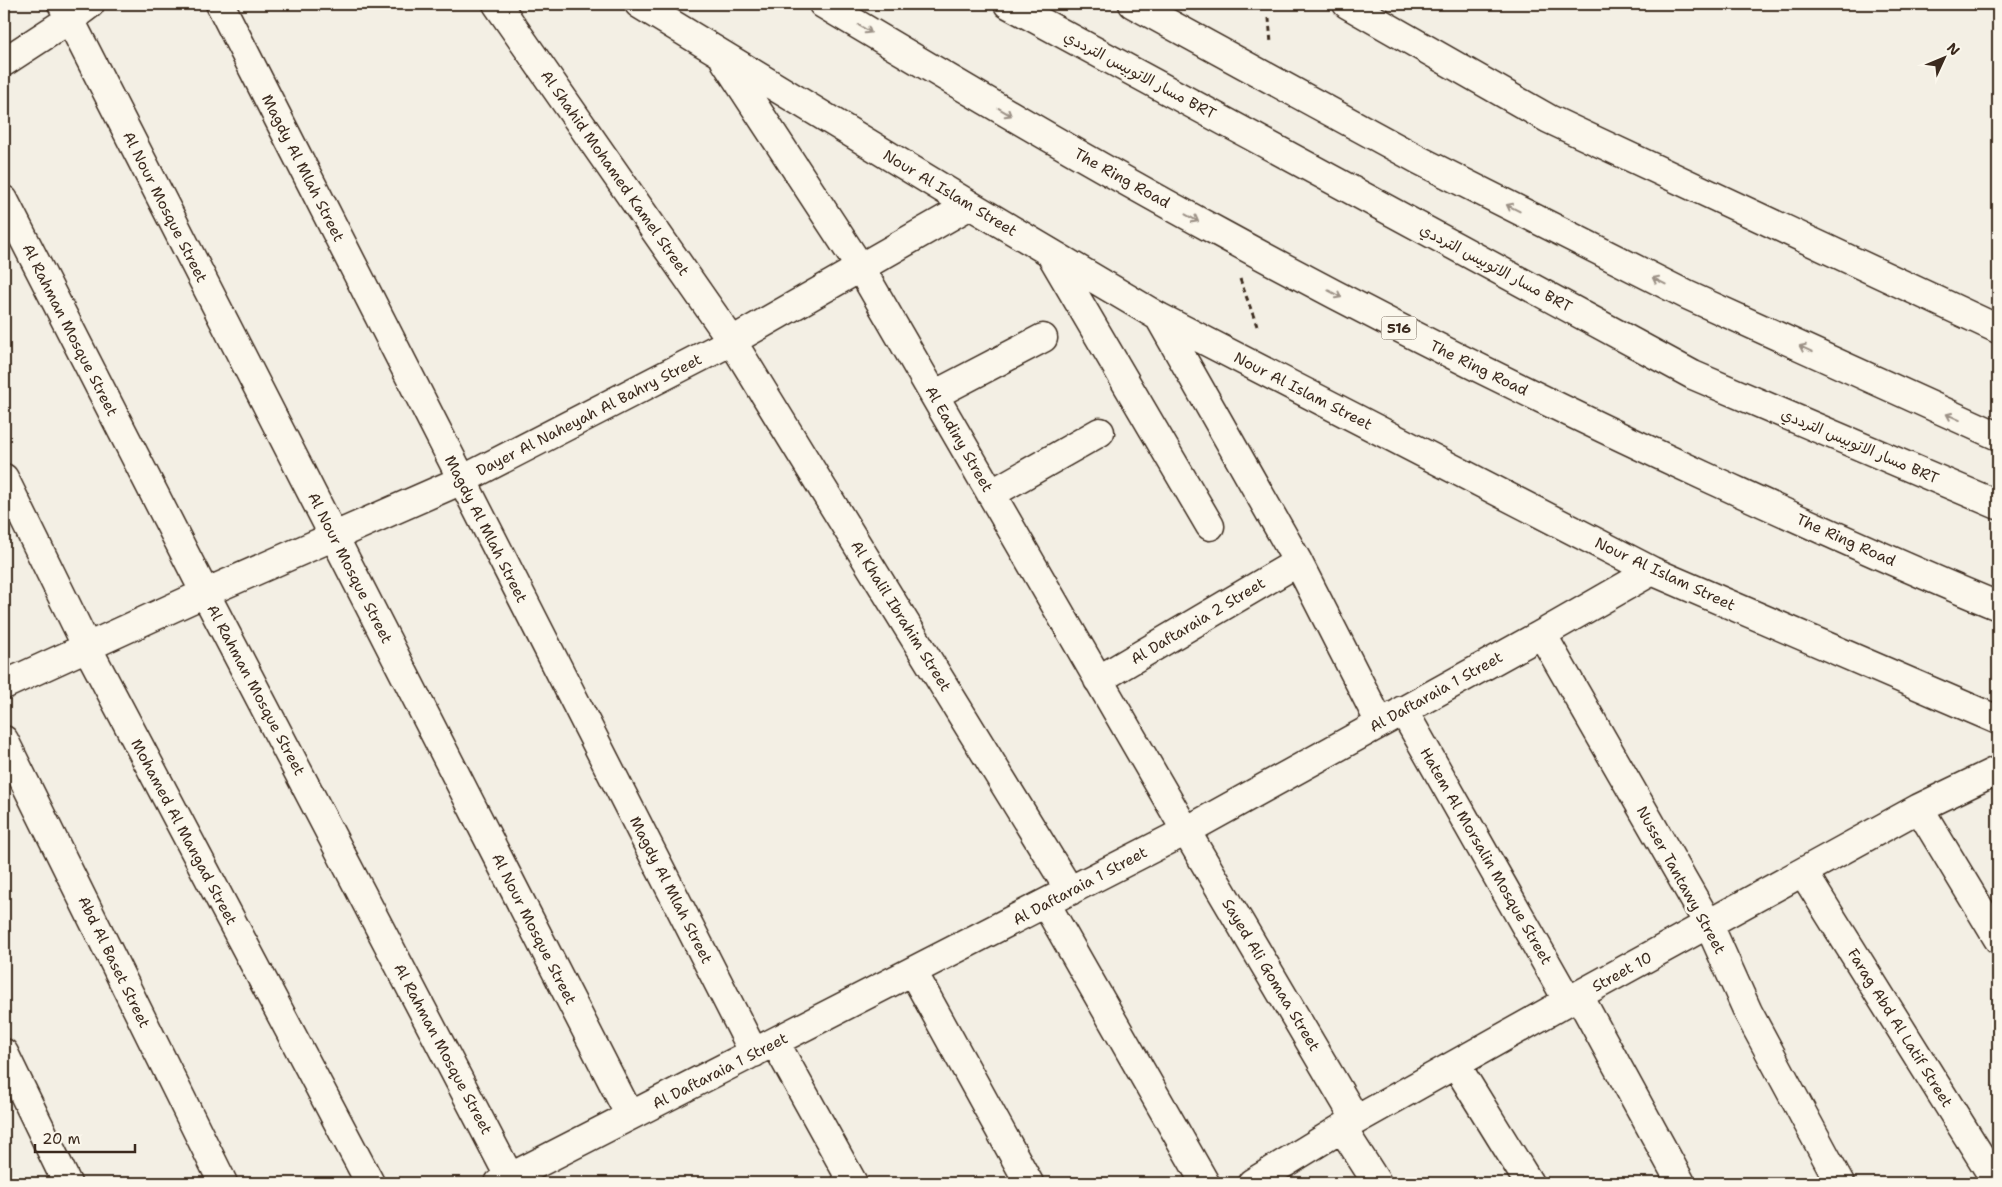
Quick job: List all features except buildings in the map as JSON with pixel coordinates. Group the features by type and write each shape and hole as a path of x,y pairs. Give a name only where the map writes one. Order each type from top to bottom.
{"main road":[{"name":"Magdy Al Mlah Street","path":"220,4 462,480 765,1048 853,1183"},
{"name":"Al Shahid Mohamed Kamel Street","path":"497,4 732,341"},
{"name":"Nour Al Islam Street","path":"639,4 970,205 1159,317 1652,571 1998,720"},
{"name":"The Ring Road","path":"823,4 1035,130 1219,233 1406,332 1596,426 1770,506 1998,606"},
{"name":"مسار الاتوبيس الترددي BRT","path":"1008,4 1692,375 1998,505"},
{"path":"1133,4 1419,160 1687,295 1998,436"},
{"path":"1347,4 1549,119 1997,328"},
{"path":"4,62 74,9"},
{"name":"Al Nour Mosque Street","path":"74,9 333,536 630,1116"},
{"name":"Al Eadiny Street","path":"722,55 860,267 1186,831"},
{"name":"Al Rahman Mosque Street","path":"4,200 505,1181"},
{"name":"Dayer Al Naheyah Al Bahry Street","path":"4,685 205,593 462,480 732,341 970,205"},
{"path":"1049,252 1210,526"},
{"name":"Hatem Al Morsalin Mosque Street","path":"1159,317 1298,562 1392,717 1574,999"},
{"path":"934,395 1043,338"},
{"name":"Al Khalil Ibrahim Street","path":"732,341 1070,891"},
{"path":"991,494 1100,432"},
{"name":"Mohamed Al Mangad Street","path":"4,478 87,647 370,1183"},
{"name":"Al Daftaraia 2 Street","path":"1098,680 1298,562"},
{"name":"Al Daftaraia 1 Street","path":"505,1181 1186,831 1652,571"},
{"name":"Nusser Tantawy Street","path":"1542,634 1708,925 1748,1012 1840,1183"},
{"name":"Abd Al Baset Street","path":"4,740 223,1183"},
{"name":"Street 10","path":"1252,1183 1349,1124 1803,872 1919,808 1998,770"},
{"path":"1919,808 1998,939"},
{"name":"Sayed Ali Gomaa Street","path":"1186,831 1349,1124 1377,1183"},
{"name":"Farag Abd Al Latif Street","path":"1803,872 1997,1183"},
{"path":"1046,904 1205,1183"},
{"path":"913,972 1029,1183"},
{"path":"1574,999 1681,1183"},
{"path":"4,1053 67,1183"},
{"path":"1456,1065 1529,1183"}],"path":[{"path":"1269,18 1272,41"},
{"path":"1240,280 1257,326"}]}
